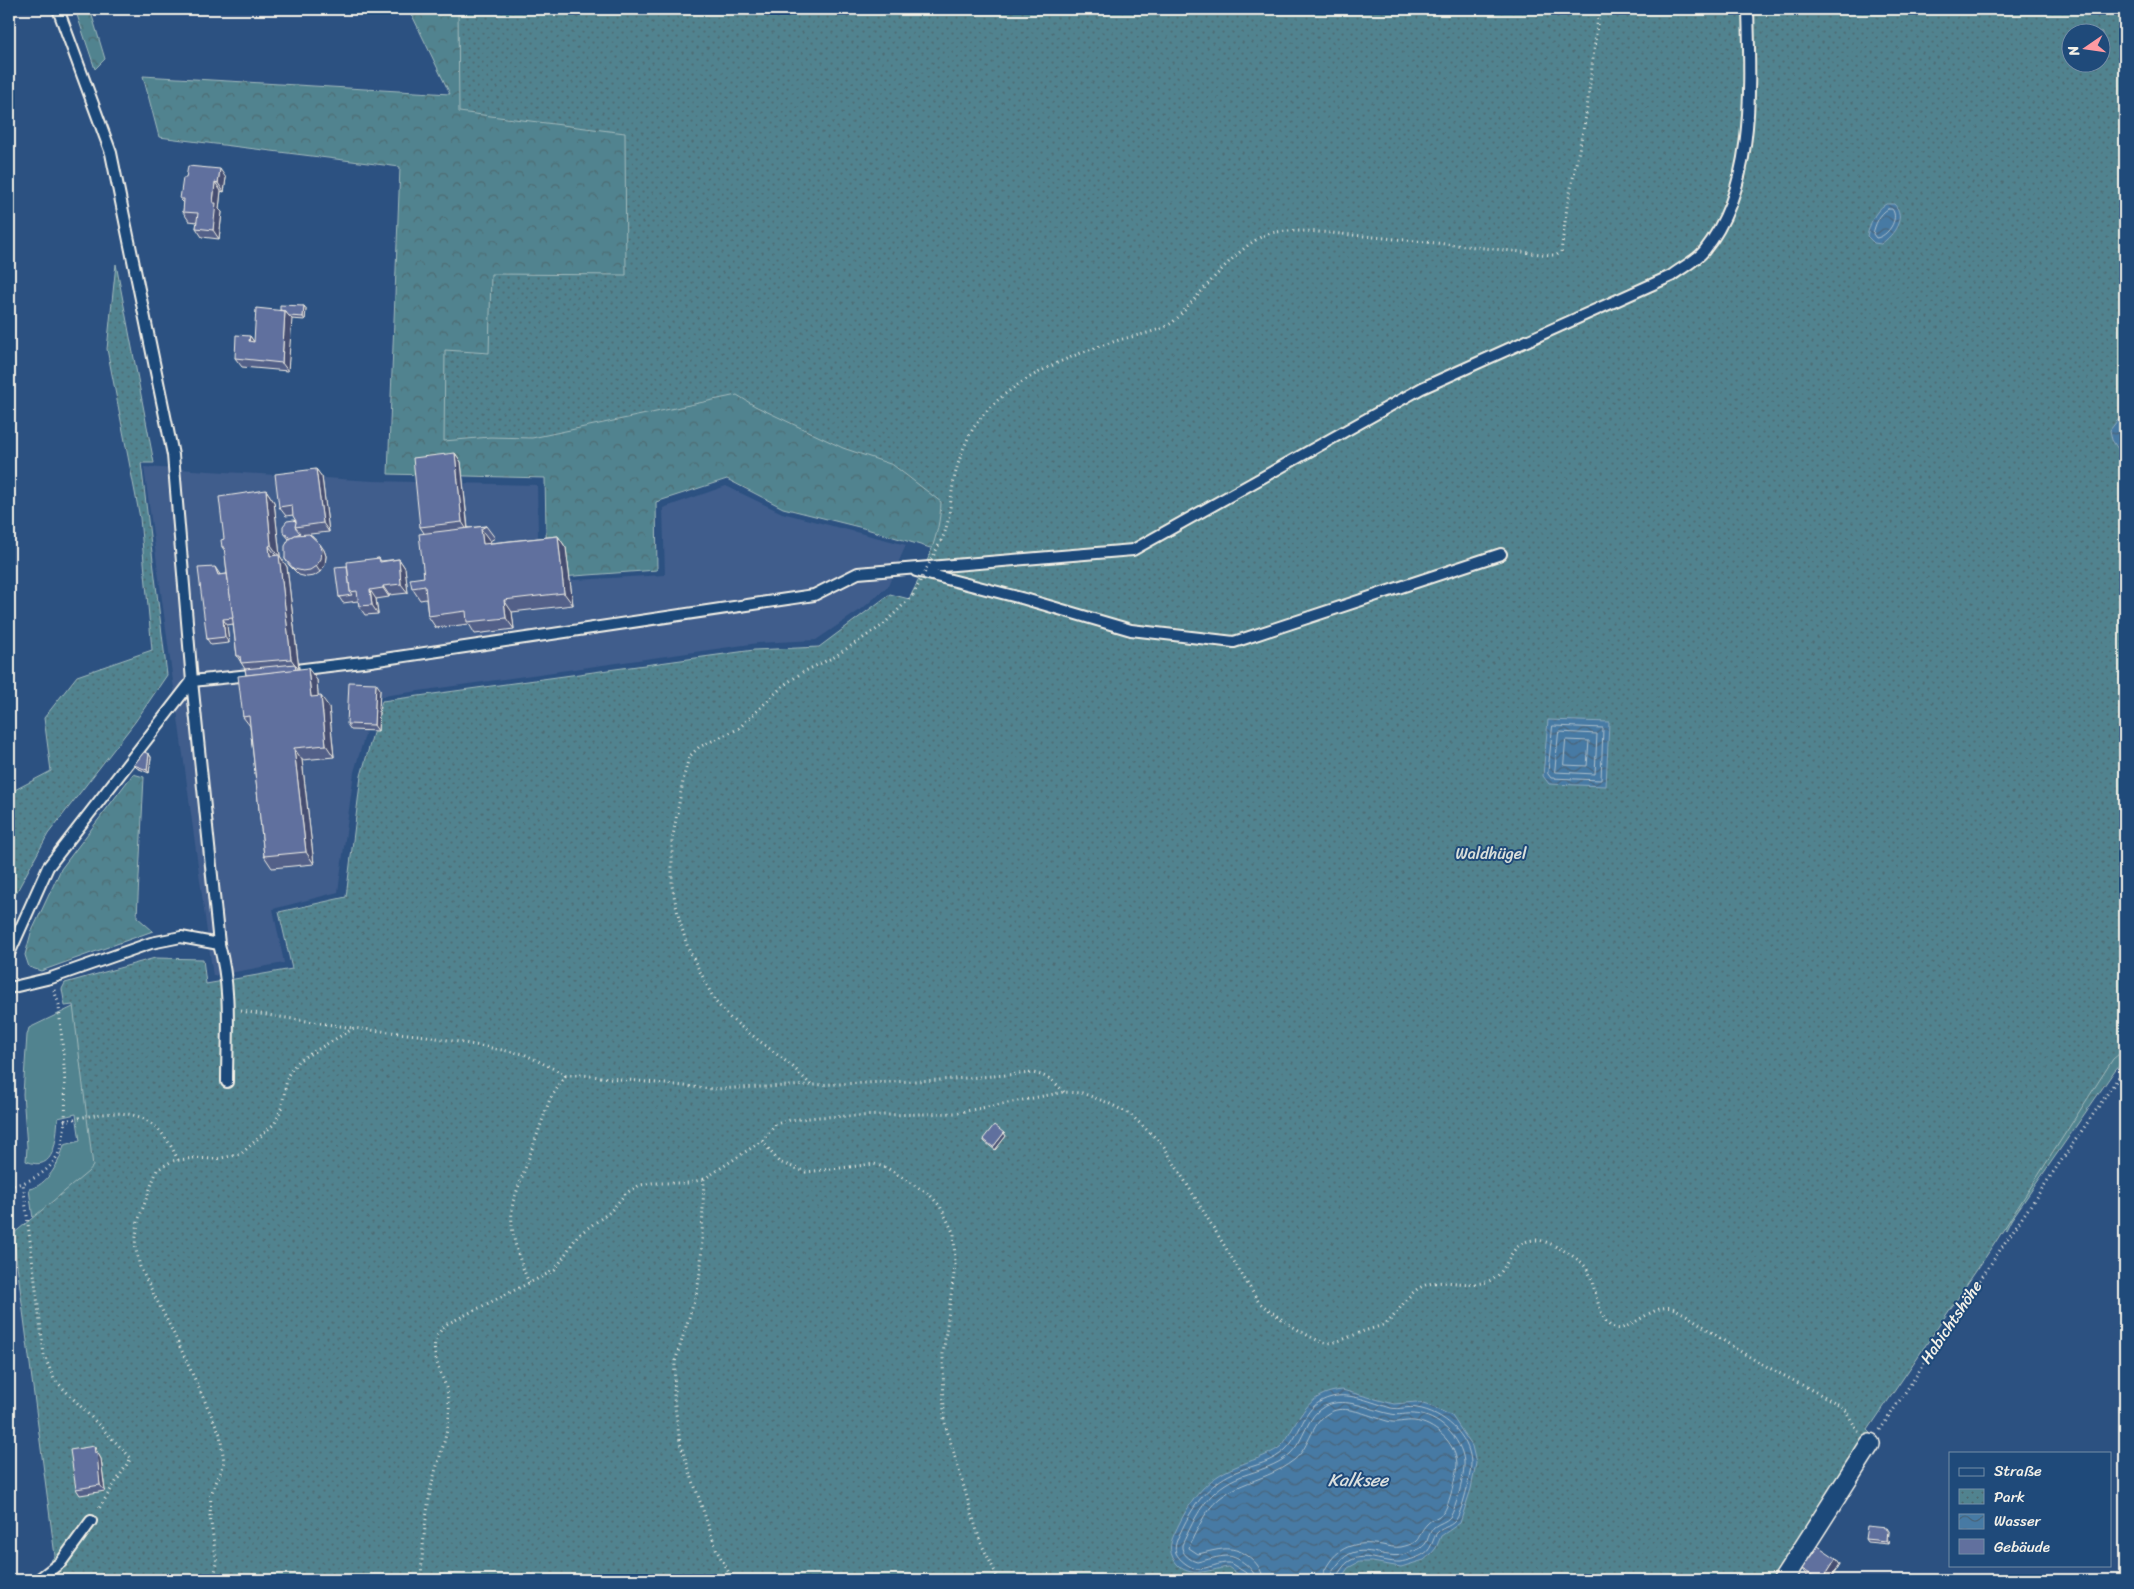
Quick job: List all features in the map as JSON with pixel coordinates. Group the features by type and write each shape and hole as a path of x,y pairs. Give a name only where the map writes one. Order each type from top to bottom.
{"street":[{"path":"1783,1580 1870,1444"}],"lane":[{"path":"58,9 111,153 173,455 192,681 219,944 226,970 228,1009 227,1082"},
{"path":"277,672 371,661 814,595 858,573 1134,550 1422,388 1671,276 1704,252 1726,218 1744,157 1749,72 1748,9"},
{"path":"908,569 1025,599 1131,630 1234,642 1501,554"},
{"path":"9,954 48,867 192,681 258,674"},
{"path":"9,988 51,978 151,943 181,937 219,944"},
{"path":"39,1579 61,1562 92,1521"}],"path":[{"path":"811,1085 792,1066 732,1019 716,1001 688,948 672,886 672,841 689,758 699,747 738,730 784,685 803,672 834,657 883,624 913,595 946,531 953,482 961,453 970,433 982,415 1005,394 1029,377 1073,357 1118,340 1160,329 1172,323 1223,268 1265,235 1276,232 1322,233 1551,255 1557,255 1561,252 1567,207 1586,116 1599,9"},
{"path":"9,1186 43,1175 57,1157 64,1132 58,1005"},
{"path":"228,1009 354,1028 426,1036 524,1054 566,1076 582,1075 712,1089 940,1080 1033,1073 1046,1075 1064,1092"},
{"path":"212,1580 217,1564 210,1516 210,1502 211,1494 224,1461 220,1434 174,1334 140,1267 135,1244 142,1204 157,1170 172,1161 194,1158 216,1160 241,1154 275,1124 281,1109 288,1075 298,1061 354,1028"},
{"name":"Habichtshöhe","path":"1870,1444 2125,1068"},
{"path":"529,1283 511,1230 510,1217 513,1202 550,1098 566,1076"},
{"path":"421,1580 430,1493 449,1419 446,1385 436,1360 434,1345 437,1332 448,1324 555,1270 578,1234 610,1212 626,1193 640,1185 688,1183 704,1179 762,1141 776,1124 790,1120 818,1117 956,1113 1064,1092 1082,1093 1130,1114 1163,1144 1258,1301 1271,1312 1320,1342 1333,1342 1387,1322 1400,1305 1413,1293 1428,1284 1467,1284 1489,1281 1497,1277 1510,1255 1522,1245 1528,1241 1543,1241 1574,1256 1586,1267 1604,1317 1611,1326 1617,1328 1626,1327 1656,1310 1674,1309 1737,1350 1838,1404 1846,1411 1864,1440 1870,1444"},
{"path":"64,1121 117,1112 145,1118 166,1140 178,1160"},
{"path":"762,1141 779,1162 806,1172 874,1164 887,1168 930,1194 940,1206 954,1234 955,1266 943,1354 944,1420 980,1540 999,1580"},
{"path":"704,1179 701,1266 697,1292 675,1362 674,1398 680,1443 717,1551 734,1580"},
{"path":"23,1183 44,1355 54,1379 131,1458 92,1521"}],"shaded area":[{"path":"144,467 373,481 537,485 539,582 665,575 663,508 726,486 782,513 906,545 888,586 863,608 816,640 758,643 376,697 354,772 338,892 273,909 284,963 213,976"}],"green space":[{"path":"75,9 90,9 105,59 95,69"},
{"path":"409,9 1627,9 944,552 863,528 783,508 727,479 656,502 657,570 547,578 545,478 388,474 400,167 159,137 143,76 450,94"},
{"name":"Waldhügel","path":"458,9 2125,9 2125,1049 2113,1059 1993,1246 1868,1430 1881,1443 1785,1580 50,1580 47,1565 55,1556 13,1234 93,1166 73,1005 65,1006 62,989 65,983 155,958 203,959 206,984 292,969 279,912 346,897 361,776 382,701 754,650 819,647 890,594 909,599 926,564 938,528 941,502 893,465 843,448 755,406 737,395 532,438 490,437 444,441 445,350 489,353 491,274 626,275 625,133 459,112"},
{"path":"116,264 154,463 141,463 167,675 135,722 48,834 16,893 9,911 9,793 51,771 44,718 77,676 152,650 140,518 107,349"},
{"path":"133,774 144,777 137,917 153,931 41,971 29,967 25,955 31,933 61,869"},
{"path":"77,1005 96,1166 35,1234 29,1189 36,1187 52,1172 64,1145 80,1141 76,1114 58,1118 55,1144 49,1158 43,1163 36,1164 26,1161 27,1147 23,1094 27,1035 29,1028"},
{"path":"2125,1028 2125,1059 2115,1070 2006,1230 1993,1216"}],"water":[{"path":"1886,204 1894,204 1898,209 1899,220 1894,231 1886,240 1881,244 1874,243 1867,236 1873,218"},
{"path":"2125,417 2125,448 2118,449 2112,440 2110,430 2117,421"},
{"path":"1548,720 1609,722 1606,786 1549,784 1543,776"},
{"name":"Kalksee","path":"1342,1390 1394,1404 1416,1402 1433,1407 1452,1416 1472,1446 1476,1463 1471,1489 1460,1523 1441,1536 1431,1554 1424,1560 1401,1567 1372,1562 1359,1562 1348,1568 1340,1580 1247,1580 1228,1567 1205,1572 1190,1572 1178,1565 1171,1554 1171,1542 1183,1516 1201,1490 1225,1472 1264,1456 1280,1447 1311,1403 1324,1394"}],"building":[{"path":"188,166 220,169 218,183 215,182 213,203 216,203 213,230 196,228 198,213 183,212 184,199 180,199 183,178 186,178"},
{"path":"280,305 304,306 303,317 289,316 285,311 280,310"},
{"path":"256,308 285,311 282,363 235,358 236,335 250,336 249,341 254,342"},
{"path":"455,453 462,522 420,527 413,458"},
{"path":"316,469 323,523 295,527 296,521 293,516 292,505 279,507 275,474"},
{"path":"266,490 271,545 269,546 270,556 279,555 291,659 241,663 240,656 237,656 224,547 222,547 221,540 224,539 219,497"},
{"path":"294,520 296,522 295,527 300,533 289,537 283,532 283,526 287,521"},
{"path":"486,526 481,529 483,544 558,536 564,593 504,600 506,618 467,622 466,611 428,616 425,586 412,588 410,579 424,577 419,534"},
{"path":"309,534 320,544 322,550 321,559 310,570 294,569 285,559 285,546 289,539 295,535"},
{"path":"379,558 380,562 399,559 401,584 370,590 372,605 359,606 357,591 350,592 347,562"},
{"path":"347,566 352,595 339,597 335,567"},
{"path":"215,567 218,575 227,574 233,618 223,619 225,637 207,639 198,568"},
{"path":"295,664 296,670 246,675 245,669"},
{"path":"308,668 311,697 321,696 326,745 294,748 306,852 264,856 249,716 243,717 238,676"},
{"path":"349,682 376,683 374,725 347,724"},
{"path":"144,752 149,754 147,770 134,765"},
{"path":"994,1125 1004,1133 993,1147 983,1139"},
{"path":"94,1446 95,1453 97,1453 100,1485 76,1489 70,1450"},
{"path":"1867,1526 1887,1528 1886,1541 1865,1539"},
{"path":"1818,1546 1836,1558 1822,1580 1802,1569"}]}
